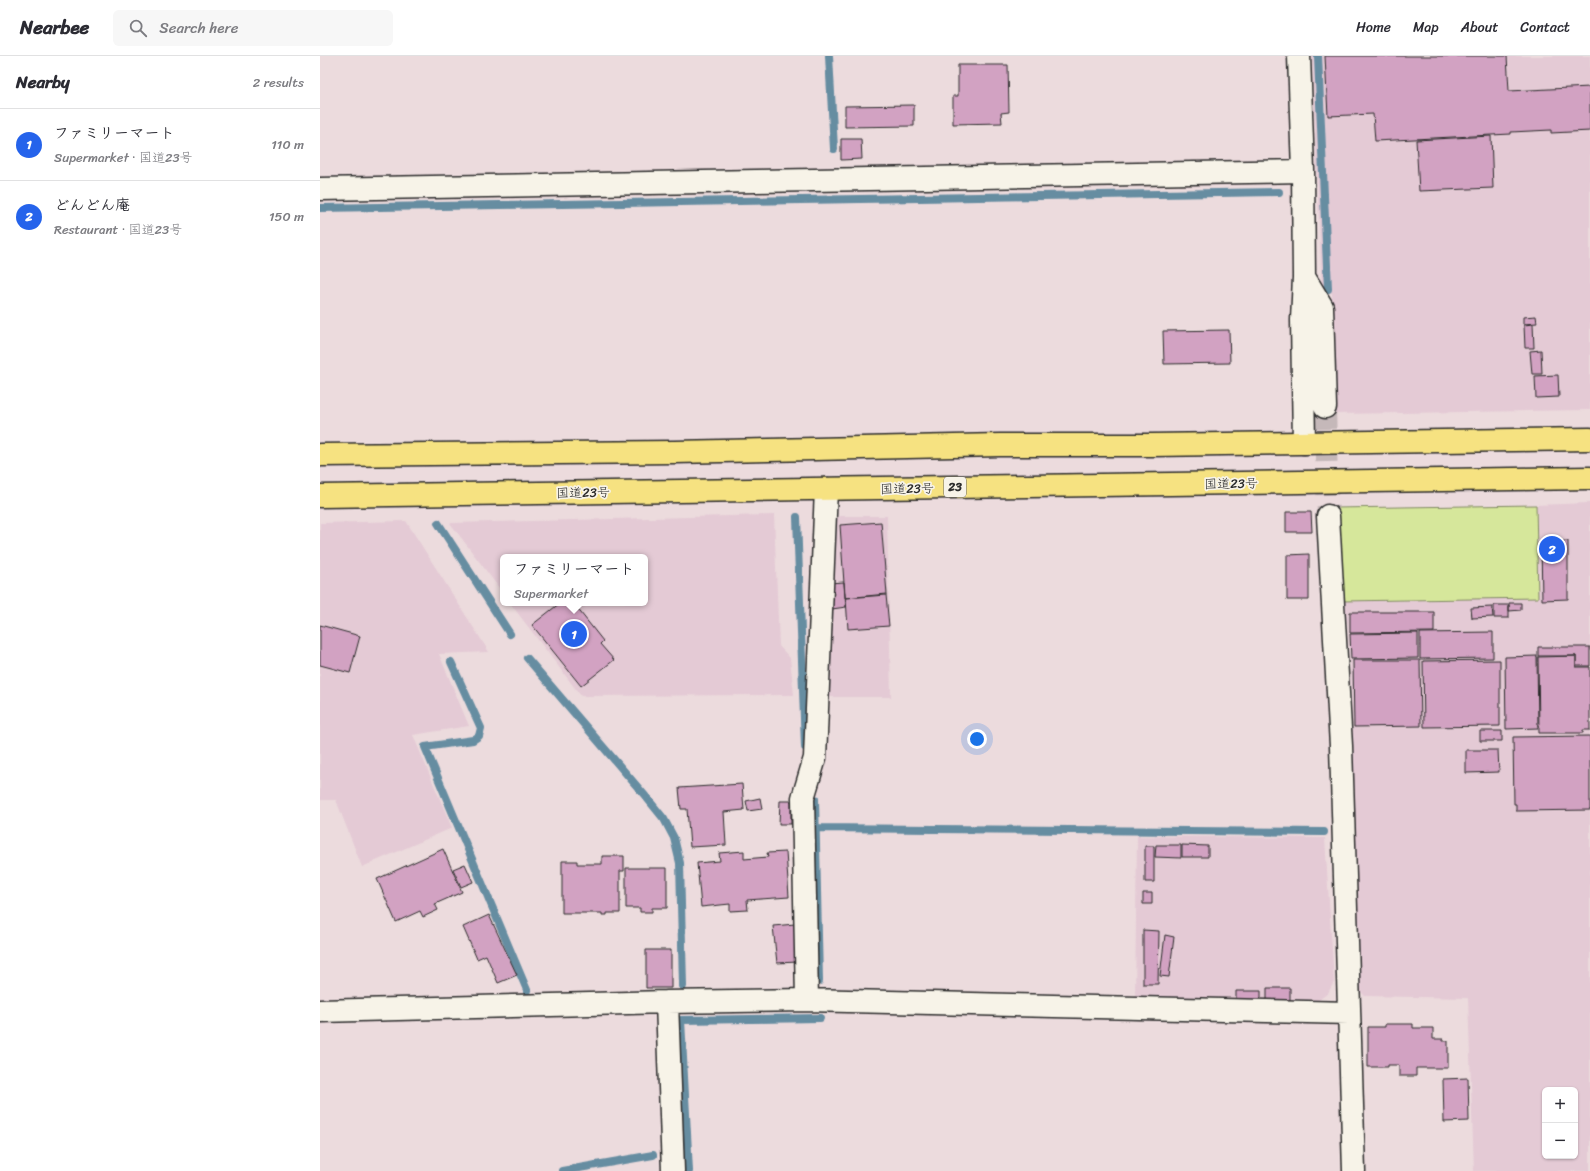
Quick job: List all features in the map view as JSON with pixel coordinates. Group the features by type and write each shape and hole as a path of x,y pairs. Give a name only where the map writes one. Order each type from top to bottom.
{"highway":[{"path":"320,455 667,452 1000,445 1590,439"},
{"name":"国道23号","path":"320,496 1590,478"}],"street":[{"path":"1299,56 1303,171 1304,277 1302,320 1304,443"},
{"path":"320,189 1303,171"},
{"path":"1304,277 1322,307 1325,407"},
{"path":"807,1000 803,798 815,758 826,489"},
{"path":"1328,516 1341,746 1354,1171"},
{"path":"320,1012 668,1002 807,1000 1349,1014"},
{"path":"668,1002 673,1171"}],"shaded area":[{"path":"1312,56 1590,56 1590,410 1335,414 1332,293 1322,293"},
{"path":"1590,503 1590,1171 1474,1171 1468,998 1365,996 1358,989 1353,736 1348,625 1342,601 1538,598 1536,505"},
{"path":"774,515 779,646 790,658 794,695 581,696 512,606 648,606 648,554 500,554 500,589 450,523"},
{"path":"840,516 887,516 891,697 824,697 831,523"},
{"path":"406,521 489,652 439,654 469,726 413,735 452,828 362,867 336,800 320,800 320,523"},
{"path":"1137,836 1325,838 1334,982 1328,993 1315,1003 1135,999"}],"green space":[{"path":"1536,505 1538,598 1342,601 1337,585 1335,508"}],"building":[{"path":"1325,56 1507,56 1509,91 1590,87 1590,131 1551,133 1551,130 1511,132 1511,134 1375,141 1373,114 1328,116"},
{"path":"958,65 1008,65 1009,112 1001,113 1002,123 953,124 953,96 958,96"},
{"path":"914,105 914,126 845,127 845,106"},
{"path":"1491,136 1493,188 1419,191 1416,140"},
{"path":"841,139 861,139 862,159 841,160"},
{"path":"1536,316 1537,323 1523,324 1523,317"},
{"path":"1533,324 1534,348 1525,348 1524,325"},
{"path":"1229,330 1230,363 1164,364 1163,331"},
{"path":"1541,350 1542,374 1532,374 1530,351"},
{"path":"1558,375 1559,397 1536,398 1535,376"},
{"path":"1286,512 1311,512 1312,532 1286,532"},
{"path":"881,522 887,594 845,598 840,525"},
{"path":"1568,541 1568,599 1542,600 1541,542"},
{"path":"1309,554 1309,600 1287,600 1287,555"},
{"path":"844,582 846,607 832,609 829,583"},
{"path":"886,595 889,626 848,629 846,598"},
{"path":"1509,603 1521,603 1521,610 1509,611"},
{"path":"1494,605 1509,605 1509,618 1494,618"},
{"path":"556,606 575,606 603,641 600,644 614,660 581,686 532,625"},
{"path":"1492,607 1493,617 1472,618 1471,608"},
{"path":"1350,612 1434,612 1434,632 1350,633"},
{"path":"320,625 360,636 350,673 320,665"},
{"path":"1493,632 1493,658 1420,659 1420,633"},
{"path":"1418,633 1418,658 1351,659 1350,634"},
{"path":"1538,647 1590,647 1590,666 1576,666 1576,656 1538,656"},
{"path":"1537,656 1538,728 1506,729 1505,657"},
{"path":"1576,656 1576,667 1590,667 1590,730 1583,730 1583,733 1539,733 1538,657"},
{"path":"1353,660 1420,660 1421,726 1354,727"},
{"path":"1500,660 1500,726 1424,727 1423,661"},
{"path":"1480,731 1502,731 1502,741 1480,741"},
{"path":"1590,736 1590,810 1516,811 1516,804 1514,804 1513,737"},
{"path":"1466,750 1498,750 1499,772 1466,773"},
{"path":"742,784 744,810 724,812 726,845 690,847 687,809 681,809 679,788"},
{"path":"760,798 762,809 748,811 746,801"},
{"path":"780,801 791,801 791,824 779,824"},
{"path":"1156,845 1181,845 1181,858 1155,857"},
{"path":"1182,845 1208,846 1208,857 1182,857"},
{"path":"1145,846 1154,846 1154,882 1145,882"},
{"path":"443,849 462,892 435,904 438,910 423,917 420,911 396,922 377,879"},
{"path":"744,851 744,859 768,857 767,853 786,852 789,897 747,900 748,910 730,911 730,904 701,907 697,863 720,861 719,853"},
{"path":"602,856 624,856 624,871 620,871 620,913 607,913 607,915 602,915 602,913 562,913 562,861 577,861 577,864 602,864"},
{"path":"465,864 473,882 461,887 453,869"},
{"path":"626,868 667,868 667,908 652,908 652,912 640,912 640,908 626,908"},
{"path":"1143,893 1152,893 1152,904 1143,904"},
{"path":"489,915 517,975 498,983 486,955 477,959 463,927"},
{"path":"795,924 798,962 777,963 773,926"},
{"path":"1143,930 1159,931 1158,984 1143,984"},
{"path":"1165,935 1174,937 1169,977 1160,976"},
{"path":"646,950 671,950 671,988 646,988"},
{"path":"1267,988 1290,988 1290,1001 1267,1001"},
{"path":"1236,991 1261,991 1261,1000 1236,999"},
{"path":"1385,1024 1413,1024 1413,1028 1433,1028 1433,1039 1443,1039 1443,1041 1448,1041 1448,1068 1416,1068 1416,1076 1399,1076 1399,1065 1388,1065 1388,1067 1368,1067 1368,1027 1385,1027"},
{"path":"1468,1078 1469,1121 1444,1122 1443,1079"}],"waterway":[{"path":"829,56 834,149"},
{"path":"1318,56 1328,289"},
{"path":"320,208 1279,192"},
{"path":"797,517 805,747"},
{"path":"438,523 510,634"},
{"path":"527,658 647,798 664,819 674,838 680,863 683,986"},
{"path":"451,662 481,728 479,736 473,740 425,747 527,990"},
{"path":"815,799 819,981"},
{"path":"816,828 1324,832"},
{"path":"689,1171 681,1020 820,1018"},
{"path":"562,1171 653,1155"}],"tunnel":[{"path":"1325,407 1328,516"}],"place":[{"name":"どんどん庵","path":"1552,549"},
{"name":"ファミリーマート","path":"574,634"}]}
